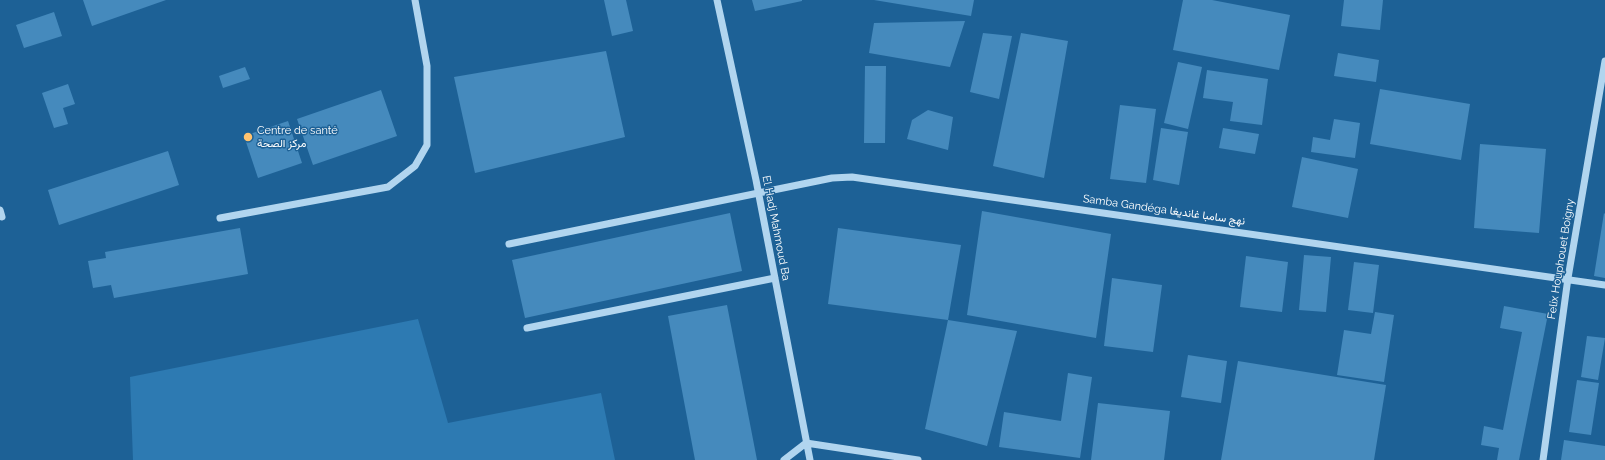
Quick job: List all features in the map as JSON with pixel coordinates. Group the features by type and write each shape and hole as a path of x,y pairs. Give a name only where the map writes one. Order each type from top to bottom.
{"street":[{"path":"220,218 388,187 415,166 427,145 427,66 415,0"},
{"name":"El Hadj Mahmoud Ba","path":"717,0 759,194 810,460"},
{"name":"Felix Houphouet Boigny","path":"1543,460 1568,278 1605,61"},
{"name":"Samba Gandéga نهج سامبا غانديغا","path":"509,244 832,178 852,177 1568,278 1605,285"},
{"path":"527,328 775,278"},
{"path":"784,460 806,443 918,460"}],"shaded area":[{"path":"418,319 448,423 601,393 615,460 133,460 130,377"}],"building":[{"path":"83,0 166,0 92,26"},
{"path":"604,0 626,0 633,31 612,36"},
{"path":"752,0 802,0 802,1 755,11"},
{"path":"874,0 974,0 971,16"},
{"path":"1183,0 1212,0 1290,15 1279,70 1173,50"},
{"path":"1344,0 1383,0 1380,30 1341,26"},
{"path":"54,12 62,36 24,48 16,25"},
{"path":"965,21 950,67 869,53 874,23"},
{"path":"983,33 1012,36 999,99 970,92"},
{"path":"1021,33 1068,41 1044,178 993,166"},
{"path":"606,51 625,137 475,173 454,77"},
{"path":"1338,53 1379,60 1376,82 1334,76"},
{"path":"1178,62 1202,67 1188,129 1164,123"},
{"path":"865,66 886,66 885,143 864,143"},
{"path":"245,67 250,79 223,88 219,76"},
{"path":"1207,70 1268,79 1262,125 1230,121 1233,102 1203,98"},
{"path":"68,84 75,104 63,108 68,124 54,128 42,93"},
{"path":"1380,89 1470,104 1461,160 1370,144"},
{"path":"381,90 397,136 313,165 297,119"},
{"path":"1120,105 1156,109 1146,183 1110,179"},
{"path":"928,110 953,117 948,150 907,139 912,120"},
{"path":"1334,119 1360,123 1355,158 1311,152 1313,137 1330,140"},
{"path":"288,121 302,163 258,178 244,136"},
{"path":"1161,128 1188,132 1179,185 1153,180"},
{"path":"1223,128 1259,134 1255,154 1219,148"},
{"path":"1480,144 1546,149 1539,233 1474,228"},
{"path":"168,151 179,185 59,225 48,190"},
{"path":"1302,157 1358,169 1348,218 1292,207"},
{"path":"982,211 1111,234 1096,338 967,315"},
{"path":"730,213 742,271 525,318 512,260"},
{"path":"1604,213 1605,214 1605,278 1594,276"},
{"path":"240,228 248,274 114,298 111,285 93,288 88,261 106,258 105,252"},
{"path":"838,228 961,245 948,320 828,304"},
{"path":"1304,255 1331,257 1326,312 1299,310"},
{"path":"1246,256 1288,262 1282,312 1240,307"},
{"path":"1354,262 1379,265 1373,313 1348,310"},
{"path":"1112,278 1162,285 1153,352 1104,346"},
{"path":"727,305 757,460 695,460 668,316"},
{"path":"1504,306 1548,314 1519,460 1497,460 1499,448 1481,445 1484,426 1503,430 1522,332 1500,328"},
{"path":"1375,312 1394,315 1384,382 1337,375 1344,330 1371,334"},
{"path":"948,320 1017,331 987,446 925,429"},
{"path":"1587,336 1605,338 1598,380 1581,377"},
{"path":"1188,355 1227,361 1221,403 1181,397"},
{"path":"1238,361 1386,385 1374,460 1221,460"},
{"path":"1068,373 1092,377 1080,458 999,447 1004,412 1061,421"},
{"path":"1577,380 1599,383 1591,435 1569,432"},
{"path":"1098,403 1170,411 1164,460 1091,460"},
{"path":"1564,440 1605,446 1605,460 1561,460"}],"place":[{"name":"Centre de santé مركز الصحة","path":"248,137"}]}
